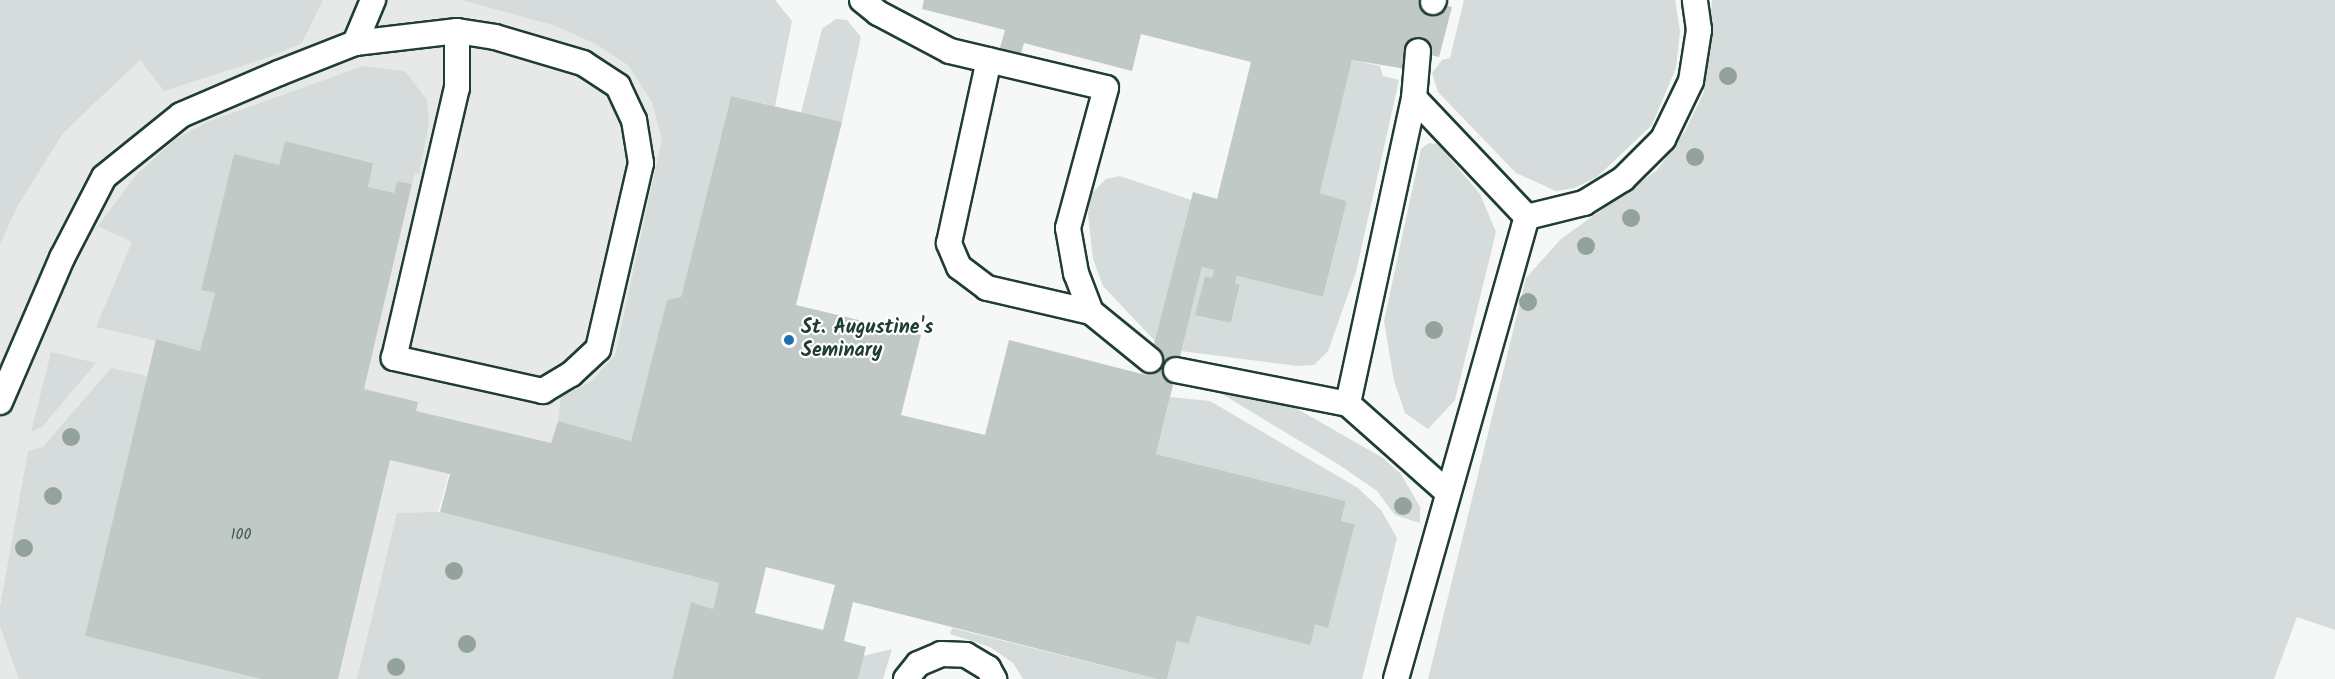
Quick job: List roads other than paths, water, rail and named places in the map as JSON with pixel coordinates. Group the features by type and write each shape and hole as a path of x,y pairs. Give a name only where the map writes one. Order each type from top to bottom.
{"lane":[{"path":"355,43 373,0"},
{"path":"862,0 878,13 950,51 1106,88 1068,228 1076,273 1091,312"},
{"path":"1527,217 1584,203 1623,179 1664,139 1691,81 1699,30 1695,0"},
{"path":"0,402 62,258 104,177 181,115 355,43 457,31 495,37 582,63 618,86 634,120 641,163 598,349 571,374 543,392 394,358 457,88 457,31"},
{"path":"1348,404 1395,172 1414,98 1418,51"},
{"path":"989,60 949,243 959,267 987,288 1091,312 1150,360"},
{"path":"1414,98 1527,217"},
{"path":"1396,679 1447,492 1527,217"},
{"path":"1176,370 1348,404 1447,492"},
{"path":"906,679 918,664 940,654 966,655 988,668 994,679"}],"place":[{"name":"St. Augustine's Seminary","path":"789,340"}]}
